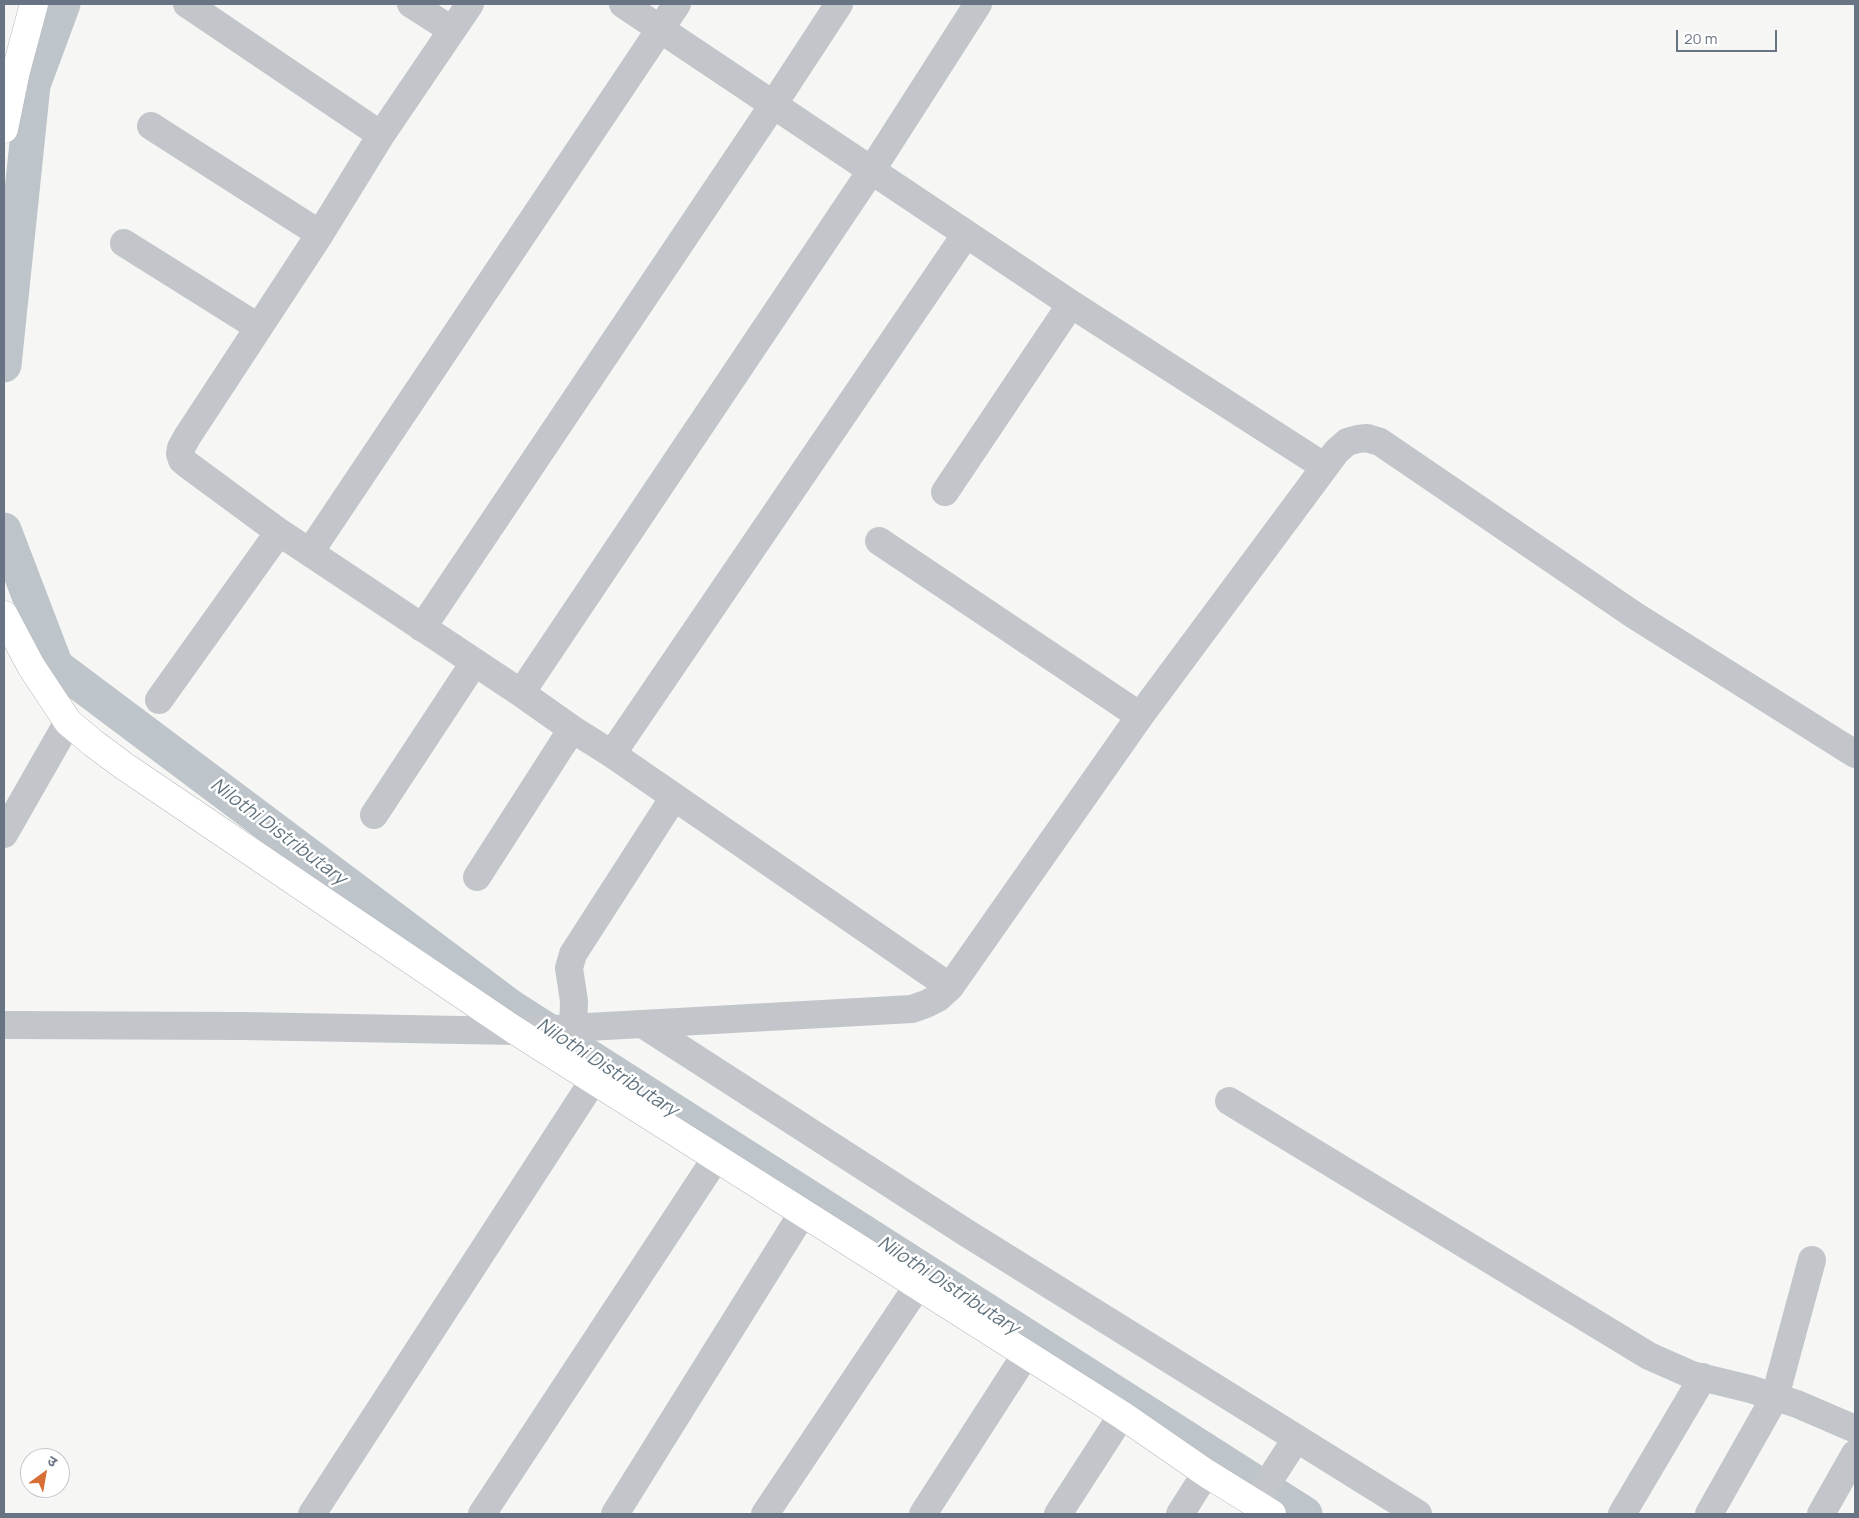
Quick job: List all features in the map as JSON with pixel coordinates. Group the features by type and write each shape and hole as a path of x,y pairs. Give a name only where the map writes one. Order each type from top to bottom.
{"street":[{"path":"4,129 16,71 34,4"},
{"path":"187,4 381,135"},
{"path":"410,4 452,30"},
{"path":"470,4 381,135 320,234 187,437 180,454 188,465 279,532 612,754 950,987"},
{"path":"623,4 1071,304 1325,467"},
{"path":"310,552 677,4"},
{"path":"422,628 773,105 838,4"},
{"path":"521,693 871,170 978,4"},
{"path":"151,126 320,234"},
{"path":"612,754 966,234"},
{"path":"124,243 258,327"},
{"path":"945,492 1071,304"},
{"path":"4,1025 242,1026 517,1031 912,1009 932,1001 950,987 1140,716 1325,467 1346,442 1367,438 1380,442 1634,615 1855,754"},
{"path":"159,700 279,532"},
{"path":"879,541 1140,716"},
{"path":"4,614 31,666 68,722 93,743 124,766 593,1081 1026,1354 1206,1473 1263,1503 1291,1445"},
{"path":"374,815 474,663"},
{"path":"4,834 68,722"},
{"path":"477,877 572,729"},
{"path":"571,1029 574,1002 568,968 573,954 674,797"},
{"path":"644,1025 1291,1445 1418,1514"},
{"path":"312,1514 593,1081"},
{"path":"1229,1101 1632,1346 1680,1371 1750,1389 1797,1404 1855,1429"},
{"path":"482,1514 716,1158"},
{"path":"615,1514 802,1214"},
{"path":"1709,1514 1775,1397 1812,1260"},
{"path":"765,1514 917,1287"},
{"path":"922,1514 1026,1354"},
{"path":"1622,1514 1703,1377"},
{"path":"1058,1514 1122,1416"},
{"path":"1822,1514 1855,1454"},
{"path":"1180,1514 1206,1473"}],"waterway":[{"name":"Nilothi Distributary","path":"4,365 33,85 63,4"},
{"name":"Nilothi Distributary","path":"4,530 56,666 511,1007 1305,1514"}]}
